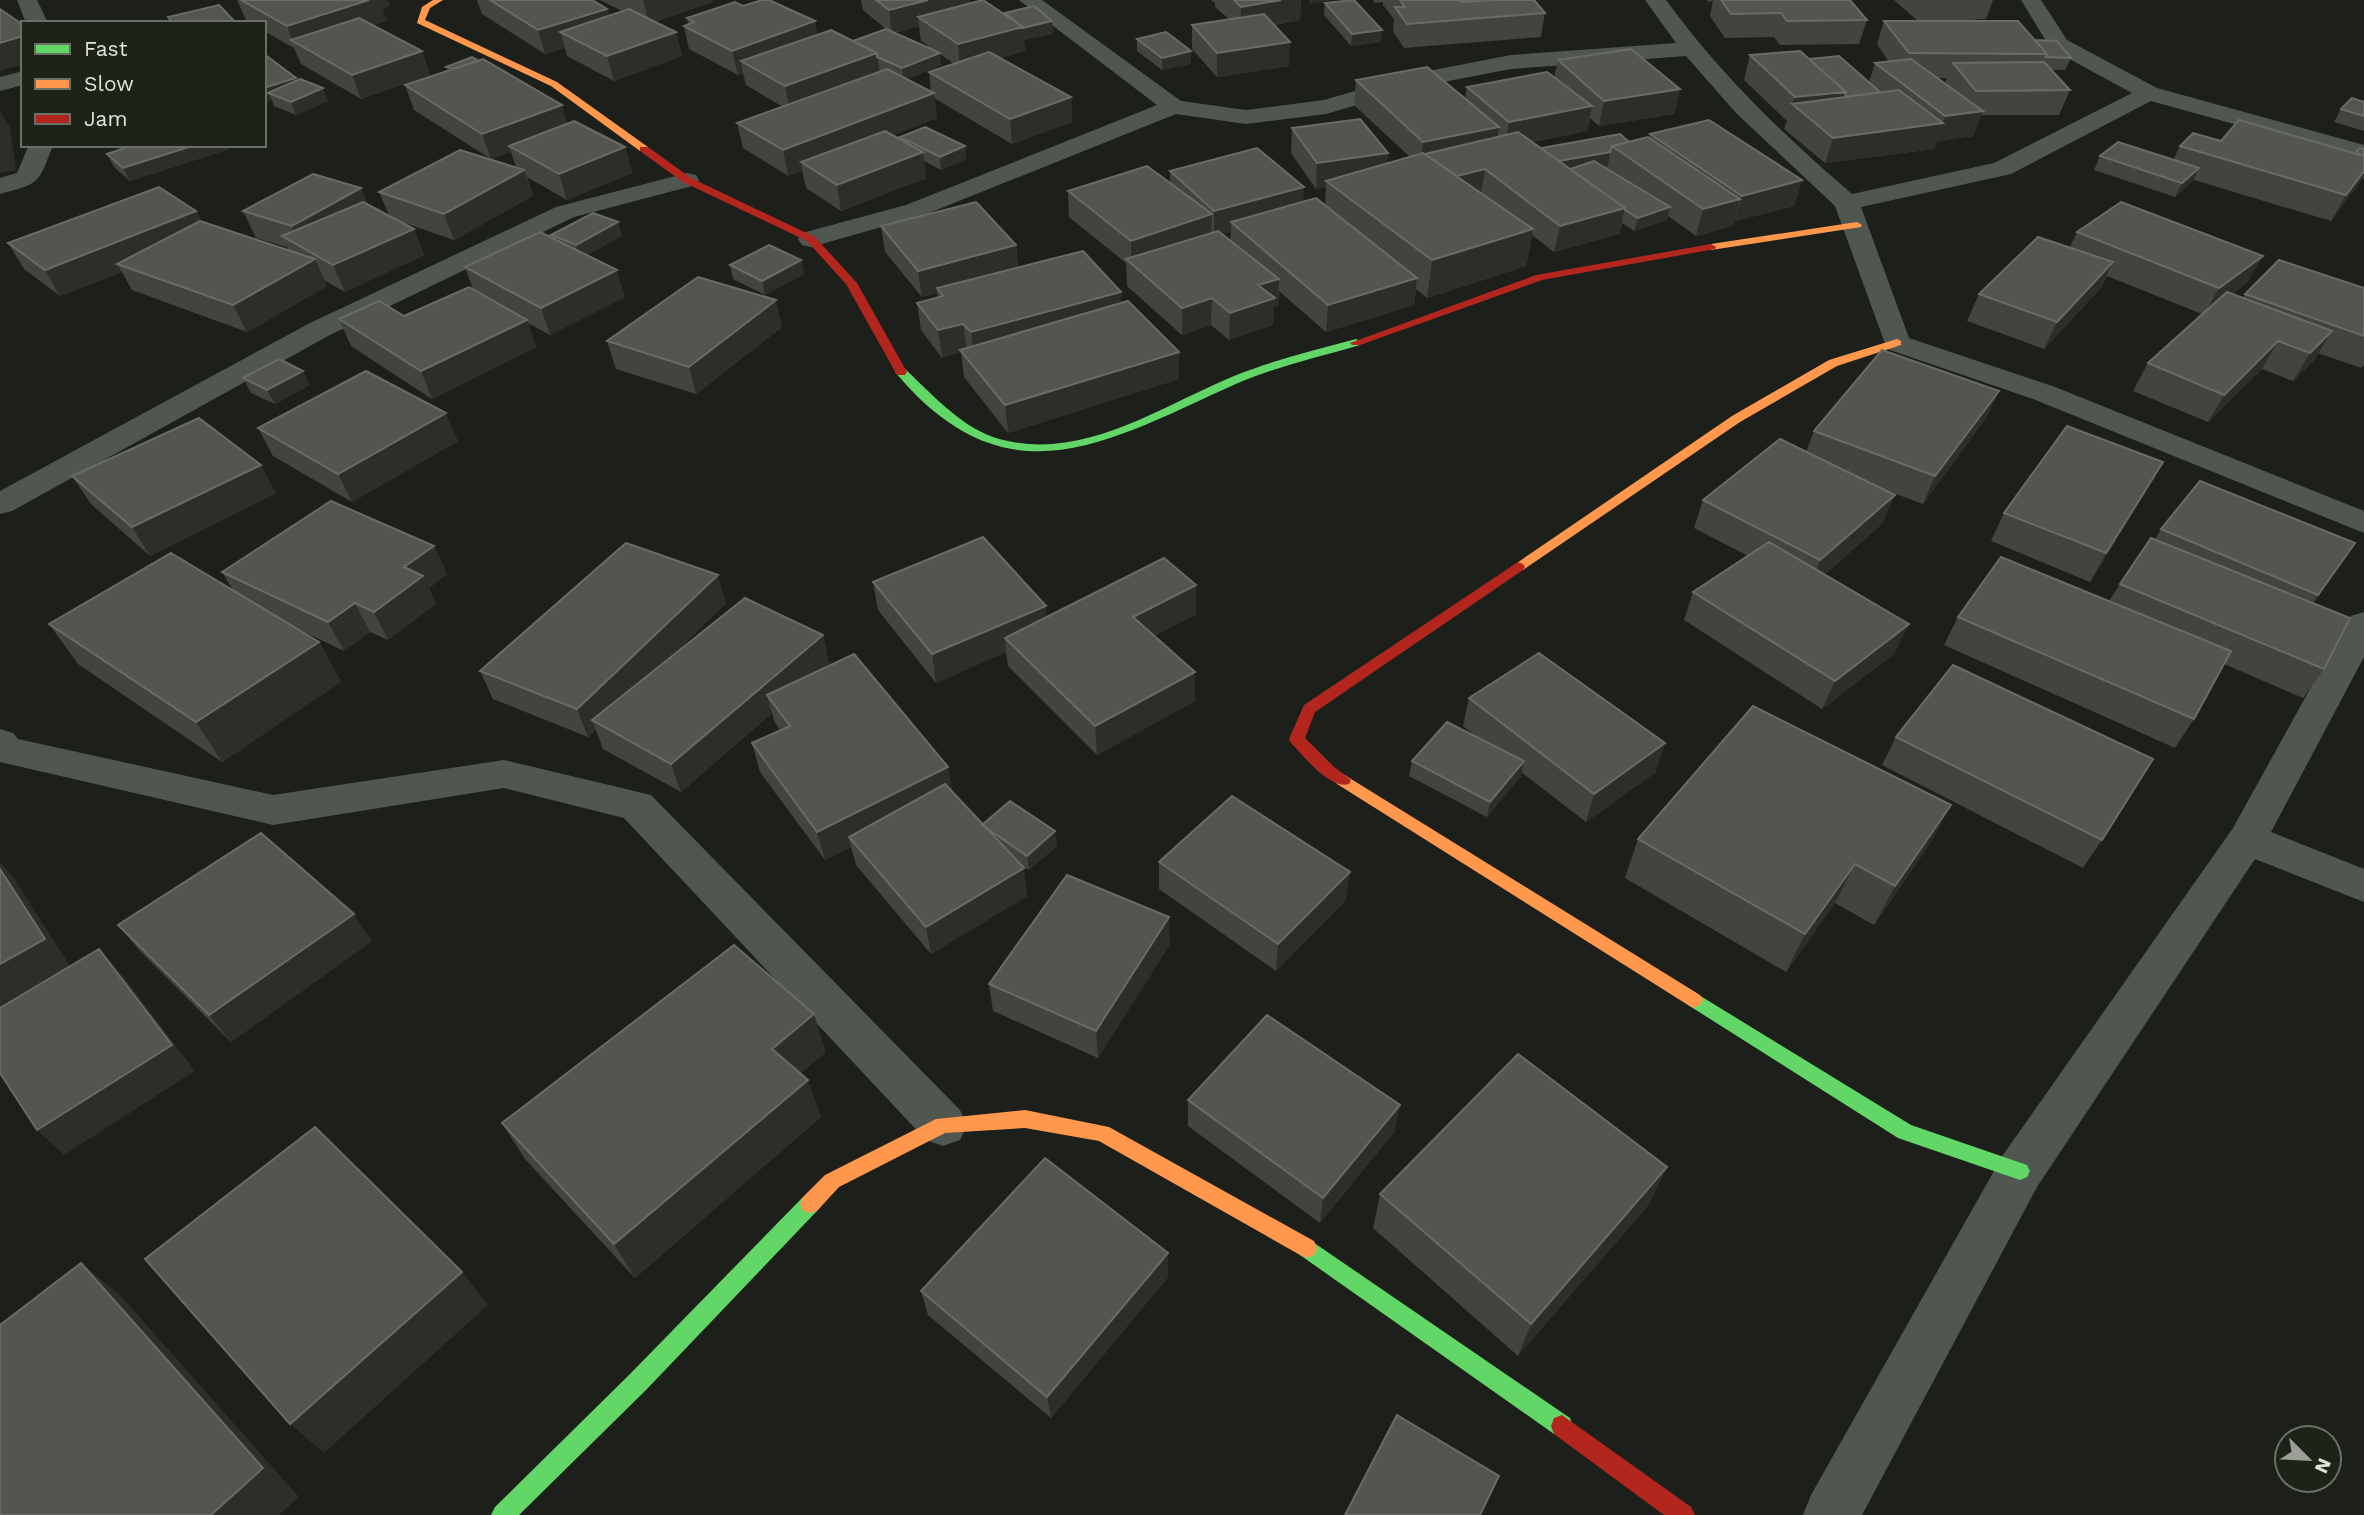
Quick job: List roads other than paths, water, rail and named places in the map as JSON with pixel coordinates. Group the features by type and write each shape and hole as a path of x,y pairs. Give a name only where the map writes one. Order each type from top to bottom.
{"street":[{"path":"27,0 36,21"},
{"path":"439,0 426,7 421,21 554,84 687,180 811,239 852,283 896,368 961,425 989,440 1028,448 1093,442 1175,410 1267,367 1362,341 1540,277 1788,234 2002,169 2149,93"},
{"path":"1029,0 1174,107 1246,117 1326,107 1418,80 1511,62 1688,49"},
{"path":"1655,0 1688,49 1756,123 1852,214 1897,344"},
{"path":"2031,0 2059,44 2149,93 2364,153"},
{"path":"0,84 21,79"},
{"path":"811,239 915,210 1174,107"},
{"path":"0,186 28,178 40,147"},
{"path":"0,504 318,330 565,212 687,180"},
{"path":"2020,1171 1905,1132 1327,771 1297,739 1309,709 1736,419 1833,363 1897,344 2044,393 2364,523"},
{"path":"1831,1515 2020,1171 2247,839 2364,624"},
{"path":"0,743 6,751 273,810 504,774 637,806 943,1125"},
{"path":"2247,839 2364,886"},
{"path":"503,1515 638,1382 832,1181 943,1125 1025,1119 1102,1133 1296,1240 1528,1401 1683,1515"}]}
